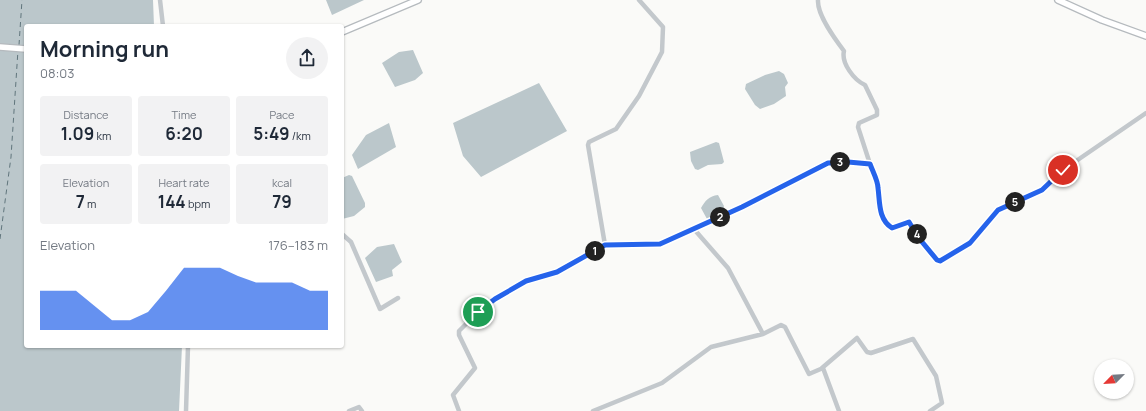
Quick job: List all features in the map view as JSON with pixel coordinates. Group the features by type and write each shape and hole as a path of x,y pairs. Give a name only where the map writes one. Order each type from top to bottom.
{"main road":[{"path":"344,31 418,0"},
{"path":"1058,0 1102,20 1146,36"},
{"path":"0,47 24,49"}],"street":[{"path":"160,0 163,24"},
{"path":"605,245 588,146 589,142 616,129 638,96 662,52 663,27 639,0"},
{"path":"818,0 818,6 832,36 844,51 843,56 852,75 857,82 865,85 877,110 877,115 859,122 858,127 878,187 878,203 886,222 892,228 909,222 918,237 937,260 940,261 970,243 998,210 1042,190 1063,170 1146,113"},
{"path":"459,411 453,395 475,368 459,335 459,331 478,312 519,284 557,272 605,245 660,244 742,207 828,163 848,162 870,164"},
{"path":"693,228 728,268 762,334"},
{"path":"344,236 351,242 380,309 398,298"},
{"path":"593,411 662,384 710,347 762,334 781,325 784,327 809,374 822,368 857,338 867,352 871,353 912,339 936,376 942,403 930,411"},
{"path":"186,411 188,348"},
{"path":"822,368 839,411"},
{"path":"349,411 359,407 362,411"}],"shaded area":[{"path":"0,0 153,0 154,24 24,24 24,348 182,348 179,411 0,411"},
{"path":"326,0 364,0 332,15"},
{"path":"413,50 423,73 415,80 395,87 382,63 399,52"},
{"path":"779,71 784,74 788,83 785,87 786,96 774,104 760,109 755,105 745,89 746,84 765,75"},
{"path":"539,83 567,131 481,177 463,156 453,123"},
{"path":"389,123 396,147 358,169 352,155 366,135"},
{"path":"716,142 719,143 724,162 722,164 708,165 698,170 695,169 691,161 690,152"},
{"path":"349,175 352,176 365,203 365,207 354,216 344,218 344,177"},
{"path":"718,195 724,206 723,209 718,215 707,219 701,208 708,199 712,196"},
{"path":"394,244 402,262 392,270 393,276 376,282 365,258 377,247"}],"ferry route":[{"path":"19,45 22,0"},
{"path":"0,239 11,157 18,50"}],"route":[{"path":"478,312 519,284 557,272 605,245 660,244 742,207 828,163 848,162 870,164 878,187 878,203 886,222 891,228 907,221 909,222 918,237 929,248 937,260 940,261 970,243 998,210 1042,190 1063,170"}]}
